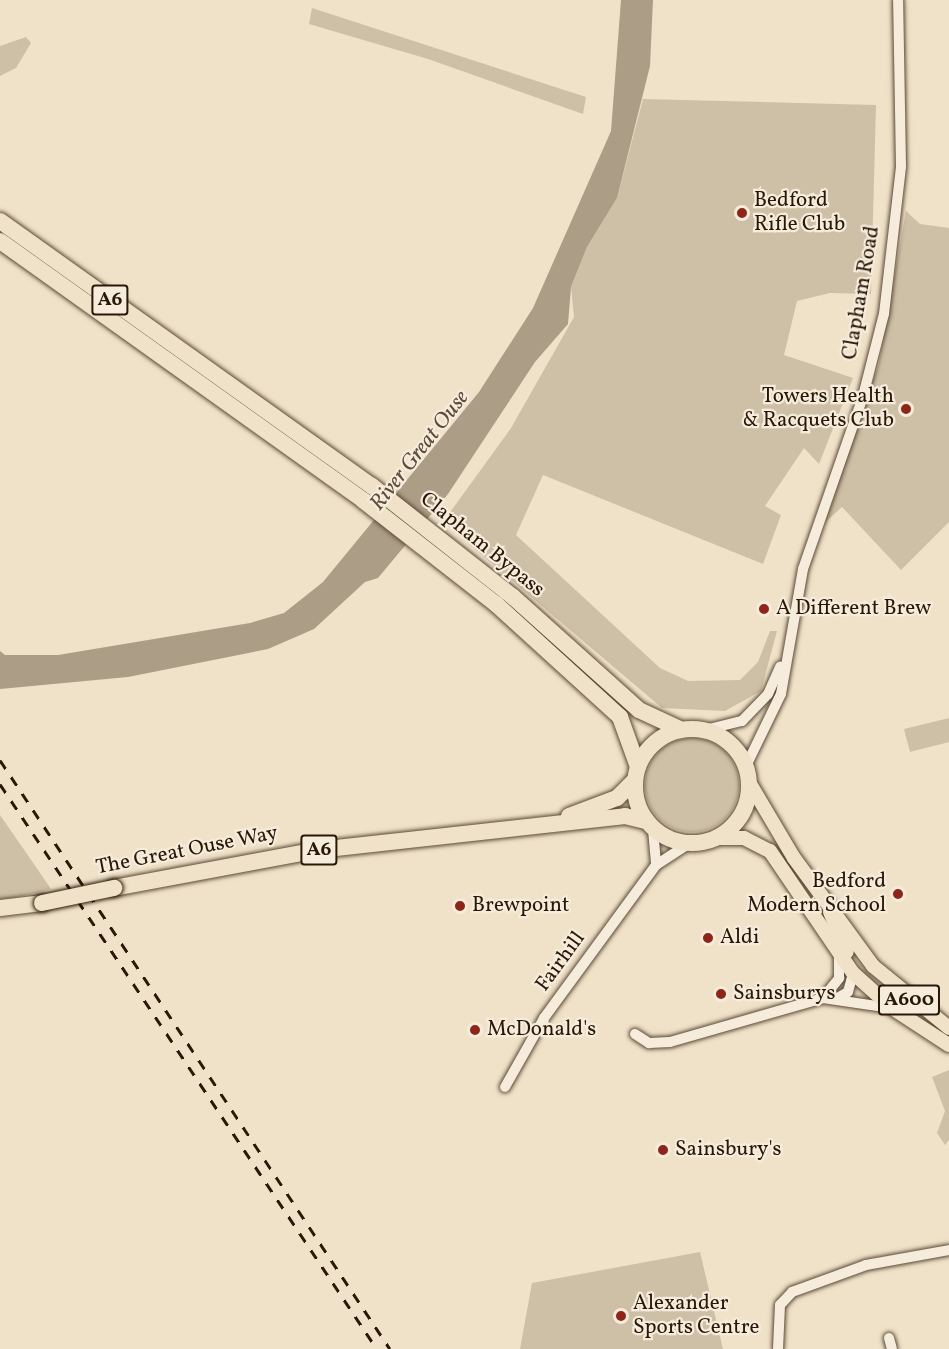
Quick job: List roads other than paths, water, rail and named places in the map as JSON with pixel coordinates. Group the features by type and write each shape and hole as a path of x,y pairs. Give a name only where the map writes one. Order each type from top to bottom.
{"highway":[{"name":"Clapham Bypass","path":"0,221 221,376 512,596 639,710 680,729"},
{"name":"Clapham Bypass","path":"0,241 212,393 496,604 620,717 636,774"},
{"path":"680,729 705,730 734,747 748,774 741,815 717,838 688,844 649,825 636,774 658,741 680,729"},
{"name":"The Great Ouse Way","path":"526,829 603,804 636,774"},
{"name":"The Great Ouse Way","path":"0,908 42,903 265,857 625,816 649,825"}],"main road":[{"name":"A600","path":"748,774 829,909 888,983 949,1028"},
{"name":"A600","path":"717,838 744,838 770,851 853,973 892,1008 949,1045"},
{"path":"829,909 853,973"}],"street":[{"name":"Clapham Road","path":"748,774 781,694 786,653 806,557 862,400 886,303 901,166 898,0"},
{"name":"Clapham Road","path":"705,730 729,727 758,706 786,653"},
{"path":"649,825 656,865"},
{"name":"Fairhill","path":"505,1087 544,1018 656,865 688,844"},
{"path":"823,998 839,978 839,954"},
{"path":"839,997 848,992 853,973"},
{"path":"634,1034 649,1043 670,1042 823,998 839,997 892,1008"},
{"path":"778,1349 780,1305 792,1292 866,1265 949,1250"}],"railway":[{"path":"0,760 390,1349"},
{"path":"0,784 377,1349"}],"place":[{"name":"Bedford Rifle Club","path":"742,213"},
{"name":"Towers Health & Racquets Club","path":"906,409"},
{"name":"A Different Brew","path":"764,609"},
{"name":"Bedford Modern School","path":"898,894"},
{"name":"Brewpoint","path":"460,906"},
{"name":"Aldi","path":"708,938"},
{"name":"Sainsburys","path":"721,994"},
{"name":"McDonald's","path":"475,1030"},
{"name":"Sainsbury's","path":"663,1150"},
{"name":"Alexander Sports Centre","path":"621,1316"}],"water label":[{"name":"River Great Ouse","path":"420,451"}]}
